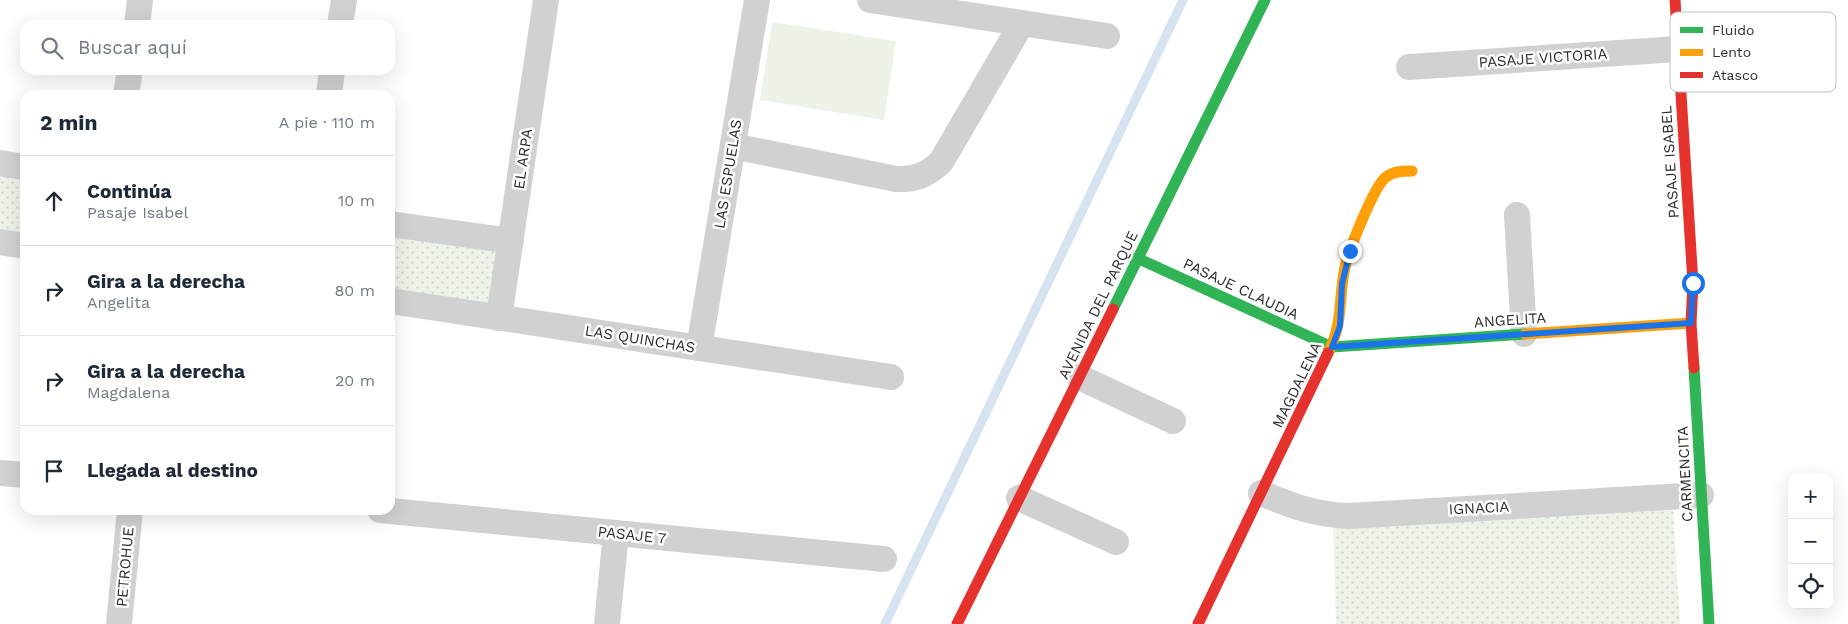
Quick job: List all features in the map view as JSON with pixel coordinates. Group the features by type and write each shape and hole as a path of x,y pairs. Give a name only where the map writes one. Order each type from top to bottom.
{"street":[{"path":"138,20 140,0"},
{"path":"341,20 344,0"},
{"name":"EL ARPA","path":"499,318 546,0"},
{"name":"LAS ESPUELAS","path":"700,348 757,0"},
{"path":"870,0 925,4 1022,23 1107,36"},
{"name":"AVENIDA DEL PARQUE","path":"965,622 1019,498 1265,0"},
{"path":"733,146 896,179 920,178 931,172 941,162 1022,23"},
{"name":"PASAJE VICTORIA","path":"1409,67 1670,50"},
{"path":"127,90 129,75"},
{"path":"329,90 331,75"},
{"name":"PASAJE ISABEL","path":"1681,92 1693,283 1691,323"},
{"path":"0,163 20,166"},
{"name":"MAGDALENA","path":"1198,624 1332,347 1340,326 1342,284 1350,251 1382,180 1397,172 1412,171"},
{"path":"1517,215 1524,334"},
{"path":"395,225 510,241"},
{"path":"0,242 20,245"},
{"name":"PASAJE CLAUDIA","path":"1137,258 1332,347"},
{"name":"LAS QUINCHAS","path":"395,302 891,377"},
{"name":"ANGELITA","path":"1332,347 1691,323"},
{"name":"CARMENCITA","path":"1691,323 1709,624"},
{"path":"1079,377 1173,421"},
{"path":"0,473 20,475"},
{"name":"IGNACIA","path":"1261,493 1298,508 1322,514 1348,516 1701,495"},
{"path":"1019,498 1116,542"},
{"name":"PASAJE 7","path":"395,511 884,559"},
{"name":"PETROHUE","path":"119,624 130,515"},
{"path":"607,624 616,533"}],"shaded area":[{"path":"772,22 896,41 884,120 760,100"},
{"path":"0,173 20,176 20,234 0,232"},
{"path":"395,233 496,248 490,306 395,292"},
{"path":"1673,509 1680,624 1336,624 1333,524"}],"waterway":[{"path":"885,624 1183,0"}],"traffic: fast":[{"path":"1113,309 1265,0"},
{"path":"1137,258 1332,347 1525,334"},
{"path":"1694,368 1709,624"}],"traffic: slow":[{"path":"1328,353 1339,320 1345,267 1351,247 1369,205 1375,192 1386,177 1395,172 1412,171"},
{"path":"1525,334 1691,323"}],"traffic: jam":[{"path":"1675,0 1676,12"},
{"path":"1681,92 1693,283 1691,323 1694,368"},
{"path":"957,624 1113,309"},
{"path":"1198,624 1328,353"}],"route":[{"path":"1350,251 1342,284 1340,326 1332,347 1691,323 1693,283"}]}
